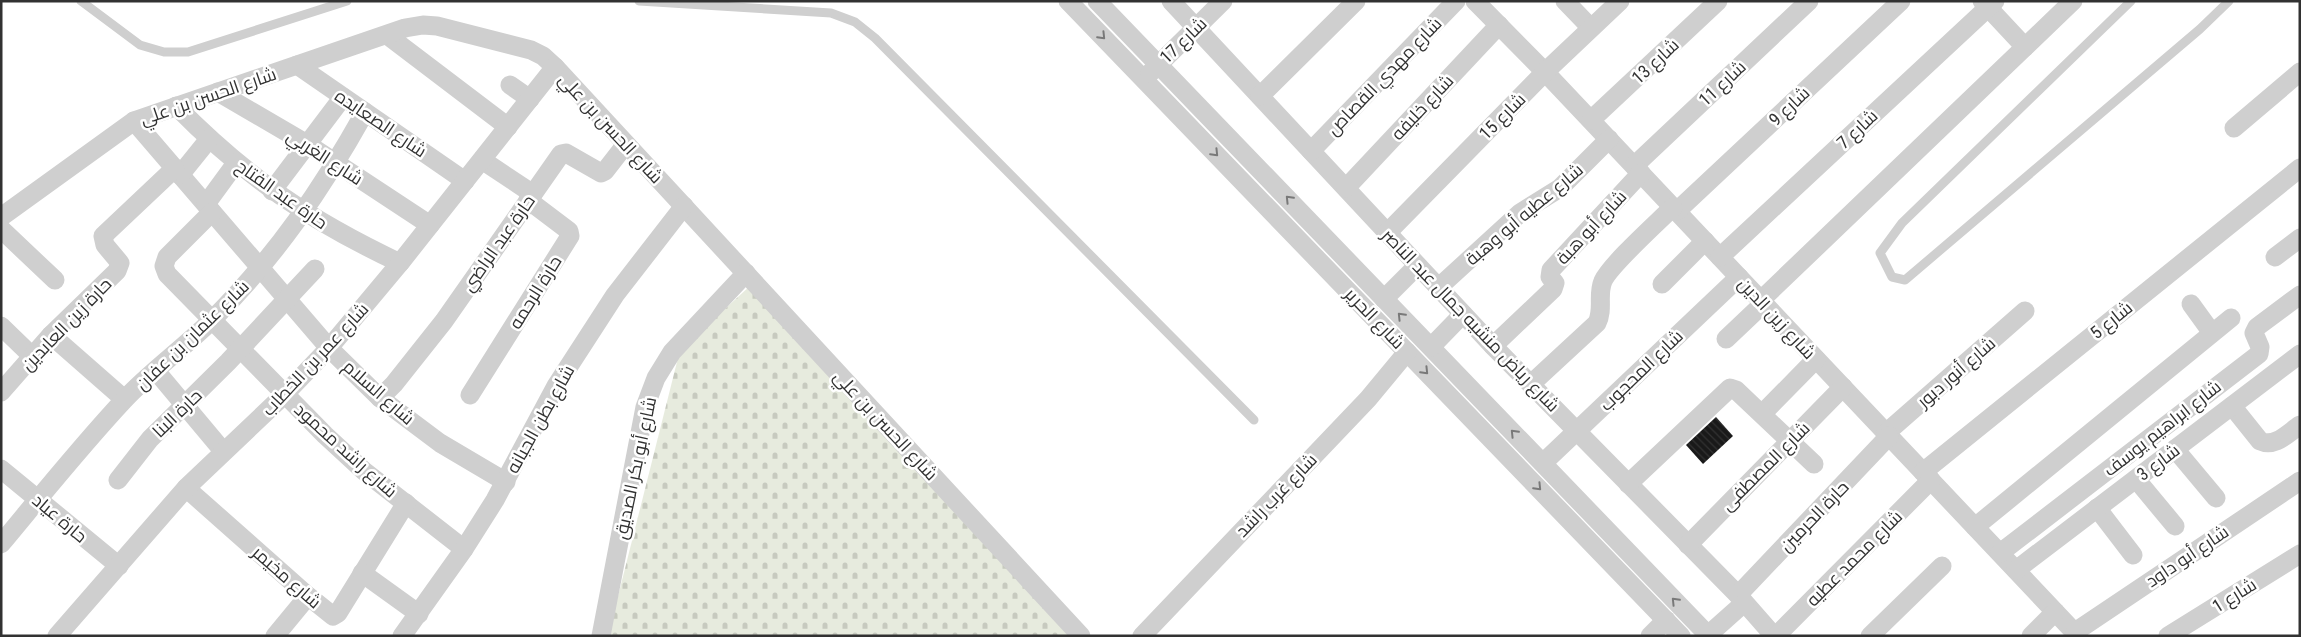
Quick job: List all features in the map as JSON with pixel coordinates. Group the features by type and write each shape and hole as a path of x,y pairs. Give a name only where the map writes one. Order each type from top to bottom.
{"street":[{"name":"شارع الحرير","path":"1068,1 1681,636"},
{"name":"شارع الحرير","path":"1097,1 1709,635"},
{"name":"شارع 17","path":"1144,79 1223,1"},
{"path":"1260,96 1356,1"},
{"name":"شارع مهدي القصاص","path":"1311,151 1456,1"},
{"name":"شارع زين الدين","path":"1475,1 1591,120 2076,634"},
{"path":"1565,1 1591,28"},
{"name":"شارع 15","path":"1387,233 1545,72 1620,1"},
{"name":"شارع 13","path":"1591,120 1718,1"},
{"name":"شارع 11","path":"1638,170 1810,1"},
{"name":"شارع 9","path":"1675,209 1901,1"},
{"path":"1726,339 1762,301 2073,1"},
{"name":"شارع رياض منشيه جمال عبد الناصر","path":"1172,2 1493,346 1775,636"},
{"path":"1989,3 2025,47"},
{"name":"شارع 7","path":"1720,257 1989,3"},
{"name":"شارع الحسن بن علي","path":"1,217 134,121 387,35 423,25 438,26 531,50 543,56 555,67 1081,636"},
{"name":"شارع خليفه","path":"1346,188 1499,25"},
{"path":"387,35 508,127"},
{"name":"شارع الصعايده","path":"297,65 465,181"},
{"name":"شارع عمر بن الخطاب","path":"66,633 119,566 186,488 285,394 329,348 400,263 555,67"},
{"path":"2234,128 2300,72"},
{"path":"510,84 530,98"},
{"name":"شارع الغربي","path":"218,92 307,144 430,224"},
{"path":"272,191 343,97"},
{"name":"حارة عبد الفتاح","path":"176,106 236,163 272,191 304,213 351,240 400,263"},
{"name":"شارع عثمان بن عفان","path":"1,544 124,399 212,320 261,269 304,213 336,164 365,112"},
{"name":"شارع السلام","path":"134,121 329,348 380,398 440,443 506,482"},
{"path":"178,171 209,139"},
{"name":"شارع عطيه أبو وهبة","path":"1438,288 1520,213 1560,188 1609,139"},
{"name":"حارة عبد الراضي","path":"380,398 438,329 561,154 566,153 601,173 605,171 626,144"},
{"path":"482,160 530,198"},
{"path":"209,208 236,163"},
{"name":"شارع 5","path":"1927,476 2300,168"},
{"name":"شارع أبو هبة","path":"1493,346 1553,289 1555,283 1550,277 1551,270 1638,170"},
{"name":"حارة زين العابدين","path":"1,392 51,336 120,267 118,260 103,241 107,231 178,171"},
{"name":"حارة الرحمه","path":"470,395 570,236 569,231 530,198"},
{"name":"شارع بطن الجبانه","path":"402,636 464,549 506,482 561,378 615,295 684,206"},
{"name":"شارع راشد محمود","path":"209,208 166,257 164,266 167,274 364,471 464,549"},
{"path":"1531,384 1597,323 1601,311 1601,288 1608,272 1675,209"},
{"path":"1,229 55,280"},
{"path":"2275,257 2300,238"},
{"path":"1662,284 1705,241"},
{"path":"1320,262 1335,247"},
{"path":"1384,299 1418,266"},
{"name":"حارة البنا","path":"118,480 150,439 241,349 315,268"},
{"path":"1340,283 1355,268"},
{"name":"شارع أبو بكر الصديق","path":"601,636 645,407 656,378 672,352 746,273"},
{"name":"شارع المحجوب","path":"1543,463 1739,277"},
{"name":"شارع ابراهيم يوسف","path":"2000,553 2259,354 2260,347 2254,333 2257,327 2300,295"},
{"path":"2191,304 2212,333"},
{"name":"شارع أنور دبور","path":"1888,435 2025,311"},
{"path":"1431,347 1463,314"},
{"path":"1975,526 2231,318"},
{"path":"1,326 32,356"},
{"path":"51,336 124,399"},
{"name":"شارع غرب راشد","path":"1142,636 1368,399 1407,352"},
{"name":"شارع 3","path":"2016,570 2300,354"},
{"path":"1762,414 1816,359"},
{"path":"156,371 223,452"},
{"name":"شارع المصطفى","path":"1688,545 1843,387"},
{"path":"1628,484 1728,389 1735,389 1814,464"},
{"path":"2232,406 2260,441 2264,443 2273,443 2300,425"},
{"name":"حارة الحرمين","path":"1709,635 1888,435"},
{"path":"2175,449 2216,498"},
{"name":"حارة عياد","path":"1,470 119,566"},
{"name":"شارع محمد عطيه","path":"1775,636 1927,476"},
{"path":"2136,479 2175,526"},
{"name":"شارع أبو داود","path":"2076,634 2300,481"},
{"name":"شارع مخيمر","path":"186,488 332,615 336,615 406,503"},
{"path":"2097,508 2134,555"},
{"name":"شارع 1","path":"2168,636 2300,554"},
{"path":"1870,636 1942,566"},
{"path":"362,573 419,614"},
{"path":"275,636 308,596"},
{"path":"2031,636 2055,612"},
{"path":"1650,636 1666,620"}],"lane":[{"path":"81,1 140,45 164,52 188,52 347,1"},
{"path":"639,1 831,13 855,22 875,38 1254,420"},
{"path":"2131,1 1902,223 1880,253 1892,276 1905,280 2200,29 2229,1"}],"green space":[{"path":"751,285 1078,636 608,636 680,350"}],"building":[{"path":"1716,417 1733,436 1703,464 1686,445"}]}
